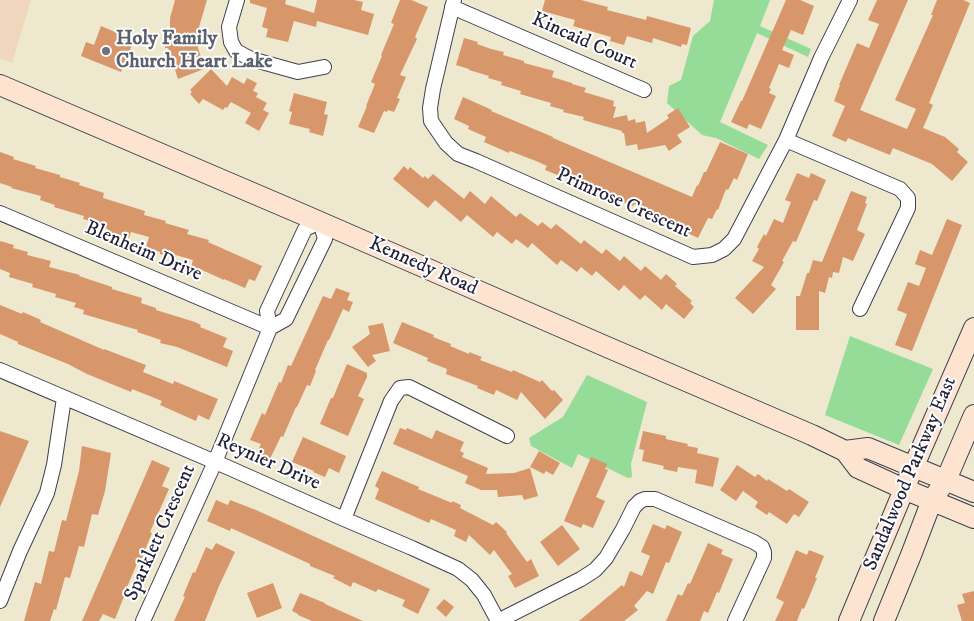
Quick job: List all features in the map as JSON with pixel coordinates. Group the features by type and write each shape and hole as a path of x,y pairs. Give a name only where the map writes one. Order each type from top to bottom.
{"main road":[{"name":"Kennedy Road","path":"0,85 804,431 846,451"},
{"name":"Sandalwood Parkway East","path":"849,621 974,328"},
{"name":"Sandalwood Parkway East","path":"884,621 932,500 946,480 974,415"},
{"path":"974,492 868,448 846,451 858,468 974,518"}],"street":[{"path":"237,0 229,27 231,42 236,51 251,59 298,72 324,67"},
{"name":"Primrose Crescent","path":"453,3 432,89 430,108 431,121 446,143 458,154 693,257 712,255 724,249 734,239 786,140 821,58 850,0"},
{"name":"Kincaid Court","path":"453,3 644,90"},
{"path":"786,140 900,188 908,198 908,208 860,309"},
{"name":"Blenheim Drive","path":"0,213 270,328"},
{"path":"320,222 325,240 286,319 270,328 267,311 305,229 320,222"},
{"name":"Sparklett Crescent","path":"142,621 215,462 270,328"},
{"name":"Reynier Drive","path":"0,370 458,569 472,580 484,595 498,621"},
{"path":"344,519 391,401 400,388 409,387 507,436"},
{"path":"0,601 20,551 47,493 54,465 64,398"},
{"path":"498,621 595,570 606,558 634,507 645,499 655,499 762,546 764,558 735,621"}],"shaded area":[{"path":"0,0 31,0 12,63 0,58"}],"green space":[{"path":"714,0 770,0 760,26 811,49 808,57 757,33 720,122 768,145 759,159 716,138 702,135 667,103 669,86 681,80 693,36 710,21"},
{"path":"850,336 933,369 899,445 825,415"},
{"path":"587,375 647,402 631,464 632,477 628,478 578,454 572,468 531,446 529,438 563,417"}],"building":[{"path":"175,0 207,0 199,27 198,48 202,60 209,67 178,79 168,48 165,48 166,34 170,35 170,18"},
{"path":"250,0 286,0 285,4 314,13 317,0 354,0 363,2 361,10 374,14 368,35 317,21 316,27 294,21 288,42 266,37 268,29 262,27 267,8 250,3"},
{"path":"400,0 411,0 428,7 415,37 417,39 400,75 406,77 397,98 400,99 394,112 384,111 374,133 358,127 375,84 371,82 394,24 391,23"},
{"path":"545,0 581,0 608,7 607,10 646,20 647,16 691,28 687,45 682,44 681,47 653,38 652,43 627,36 624,45 610,41 611,37 573,26 575,20 542,11"},
{"path":"786,0 800,0 814,6 803,35 791,30 782,50 794,55 789,68 779,64 769,88 771,89 769,93 776,96 761,129 749,124 747,129 731,122"},
{"path":"877,0 908,0 860,110 907,129 916,109 895,100 933,15 931,15 937,0 963,0 970,3 929,103 933,105 923,128 945,137 959,149 957,152 968,162 952,181 932,164 893,148 890,155 848,138 846,142 832,136 845,106 834,101 839,85 857,43 869,48 879,24 868,20"},
{"name":"Holy Family Church Heart Lake","path":"101,26 134,40 121,72 81,56 86,42 94,45"},
{"path":"464,38 504,52 503,55 524,61 524,63 554,71 552,77 586,88 584,92 614,101 613,106 616,107 613,118 627,115 628,121 635,119 636,123 645,121 647,133 669,118 667,115 678,108 690,127 677,135 682,142 669,151 665,145 638,150 637,144 626,146 622,131 583,120 584,117 563,112 564,110 550,106 551,103 520,94 521,91 501,85 502,82 488,78 489,76 456,65"},
{"path":"211,69 227,86 232,77 244,84 247,78 257,83 253,91 258,93 256,97 267,103 263,110 269,113 259,131 245,123 251,113 231,102 223,110 203,99 199,104 190,94 192,92 190,90"},
{"path":"294,93 327,102 324,114 328,115 323,136 309,132 310,129 289,124 292,112 289,111"},
{"path":"463,97 491,111 692,197 720,142 748,154 737,180 734,178 728,190 726,189 718,210 712,219 708,218 698,238 677,228 679,225 658,216 659,214 608,196 609,194 572,177 570,180 545,170 547,166 536,161 510,151 509,153 484,142 486,137 468,129 469,126 454,119"},
{"path":"0,152 14,157 13,159 36,166 35,168 60,175 60,177 80,183 79,185 104,193 103,198 145,211 144,215 189,230 187,234 209,240 208,242 262,266 255,281 249,279 245,288 224,280 191,267 193,260 172,254 171,257 160,254 160,252 146,247 149,237 131,232 129,238 107,231 108,229 99,226 100,224 83,219 84,216 54,207 55,205 40,200 41,196 0,183"},
{"path":"404,166 408,170 410,167 423,178 425,176 428,179 433,174 464,199 470,191 485,204 491,196 516,217 520,213 538,226 542,222 551,229 556,224 581,244 584,240 602,254 606,249 620,261 624,256 641,271 645,266 661,280 666,274 677,284 675,286 692,301 690,303 694,307 684,319 666,304 662,310 645,295 640,300 624,285 619,291 596,271 592,276 581,267 577,272 561,260 557,265 532,243 528,248 516,239 512,244 497,232 493,237 467,215 461,222 435,200 428,208 393,179"},
{"path":"797,173 809,178 811,173 826,180 817,201 814,200 796,242 793,241 782,261 784,262 771,285 776,289 753,314 735,298 764,267 752,261 759,249 757,247 764,234 766,236 774,219 783,223 791,202 785,200"},
{"path":"851,191 867,197 865,203 867,204 857,230 865,234 853,261 843,257 839,273 833,272 832,278 829,277 825,293 819,291 819,330 796,330 796,296 800,296 813,260 822,262"},
{"path":"947,219 962,225 912,351 895,345 907,314 897,310 908,282 919,286 926,268 915,264 920,250 932,255"},
{"path":"0,241 14,245 13,248 28,252 27,255 51,261 49,267 80,275 112,287 112,289 142,298 141,303 156,308 156,310 195,322 201,325 200,327 227,338 223,347 233,351 227,367 177,347 160,343 161,340 137,332 138,330 83,314 84,310 74,307 76,303 55,297 56,294 32,287 33,284 9,277 10,273 0,269"},
{"path":"336,288 350,293 347,300 353,302 349,312 343,309 315,370 310,386 307,385 283,437 281,436 269,461 256,455 261,444 250,440 262,413 265,415 288,365 291,366 323,296 331,299"},
{"path":"0,305 22,314 23,312 41,320 40,322 104,350 146,365 143,372 173,384 174,381 218,399 209,420 198,415 196,421 160,405 162,401 132,389 131,392 18,344 18,342 0,334"},
{"path":"402,322 434,335 433,337 451,344 450,346 482,357 480,360 512,372 513,370 540,382 542,380 563,400 545,419 521,392 517,400 496,390 494,395 477,388 478,386 446,374 447,369 427,361 428,358 393,343"},
{"path":"383,323 390,351 372,355 376,361 368,367 352,347 370,334 368,326"},
{"path":"347,364 367,373 358,396 364,399 348,436 320,424"},
{"path":"400,428 406,430 407,428 432,439 436,430 464,442 460,451 464,453 462,457 488,468 486,474 514,473 530,468 538,496 524,500 522,495 498,497 497,490 481,490 465,483 468,476 393,444"},
{"path":"0,431 29,441 0,507"},
{"path":"643,431 666,436 666,439 698,448 697,453 719,458 713,487 695,483 697,470 678,467 677,472 663,469 664,466 642,461 644,450 639,449"},
{"path":"303,437 346,456 339,473 329,468 325,477 292,462"},
{"path":"82,446 111,453 105,491 98,515 92,514 84,547 79,546 70,578 65,577 56,610 54,609 50,621 24,621 35,582 41,584 49,551 54,552 62,520 66,521 79,471"},
{"path":"539,451 560,463 553,475 546,471 544,474 530,467"},
{"path":"591,457 607,464 605,469 608,470 596,497 605,501 593,528 583,524 581,528 564,521"},
{"path":"152,460 170,468 162,486 169,489 150,532 152,533 141,560 139,559 115,619 103,614 99,621 82,621"},
{"path":"737,465 755,477 758,474 767,481 768,479 787,491 789,489 809,502 799,517 794,514 787,524 769,512 767,515 755,507 758,502 743,491 736,501 720,490"},
{"path":"382,471 419,487 418,489 461,505 460,508 493,525 496,522 507,532 527,562 531,559 539,576 515,588 508,576 512,574 494,550 490,555 469,535 466,542 454,536 456,530 431,519 429,523 375,499 379,489 375,486"},
{"path":"216,500 228,505 230,500 256,510 430,589 418,614 402,606 405,600 378,589 376,592 353,582 351,587 333,578 335,576 310,566 310,564 231,528 230,531 207,521"},
{"path":"653,524 665,529 667,525 682,532 669,563 666,562 653,594 647,591 634,606 638,610 624,621 579,621 622,585 624,587 630,571 642,576 650,556 641,552"},
{"path":"562,525 580,549 558,566 540,542"},
{"path":"216,543 235,552 205,621 174,621 185,597 183,596 193,572 195,573 206,547 212,550"},
{"path":"708,543 723,550 721,554 733,559 719,593 717,592 708,613 704,611 700,621 666,621 678,594 682,596 688,583 690,584"},
{"path":"796,550 807,555 809,550 824,556 815,578 817,578 797,621 775,621 784,602 776,598"},
{"path":"273,583 282,608 257,618 247,593"},
{"path":"974,591 974,621 962,621 957,605 965,603 962,594"},
{"path":"300,593 363,621 312,621 298,615 292,611"},
{"path":"444,599 454,607 446,617 436,608"}],"place":[{"name":"Holy Family Church Heart Lake","path":"106,51"}]}
